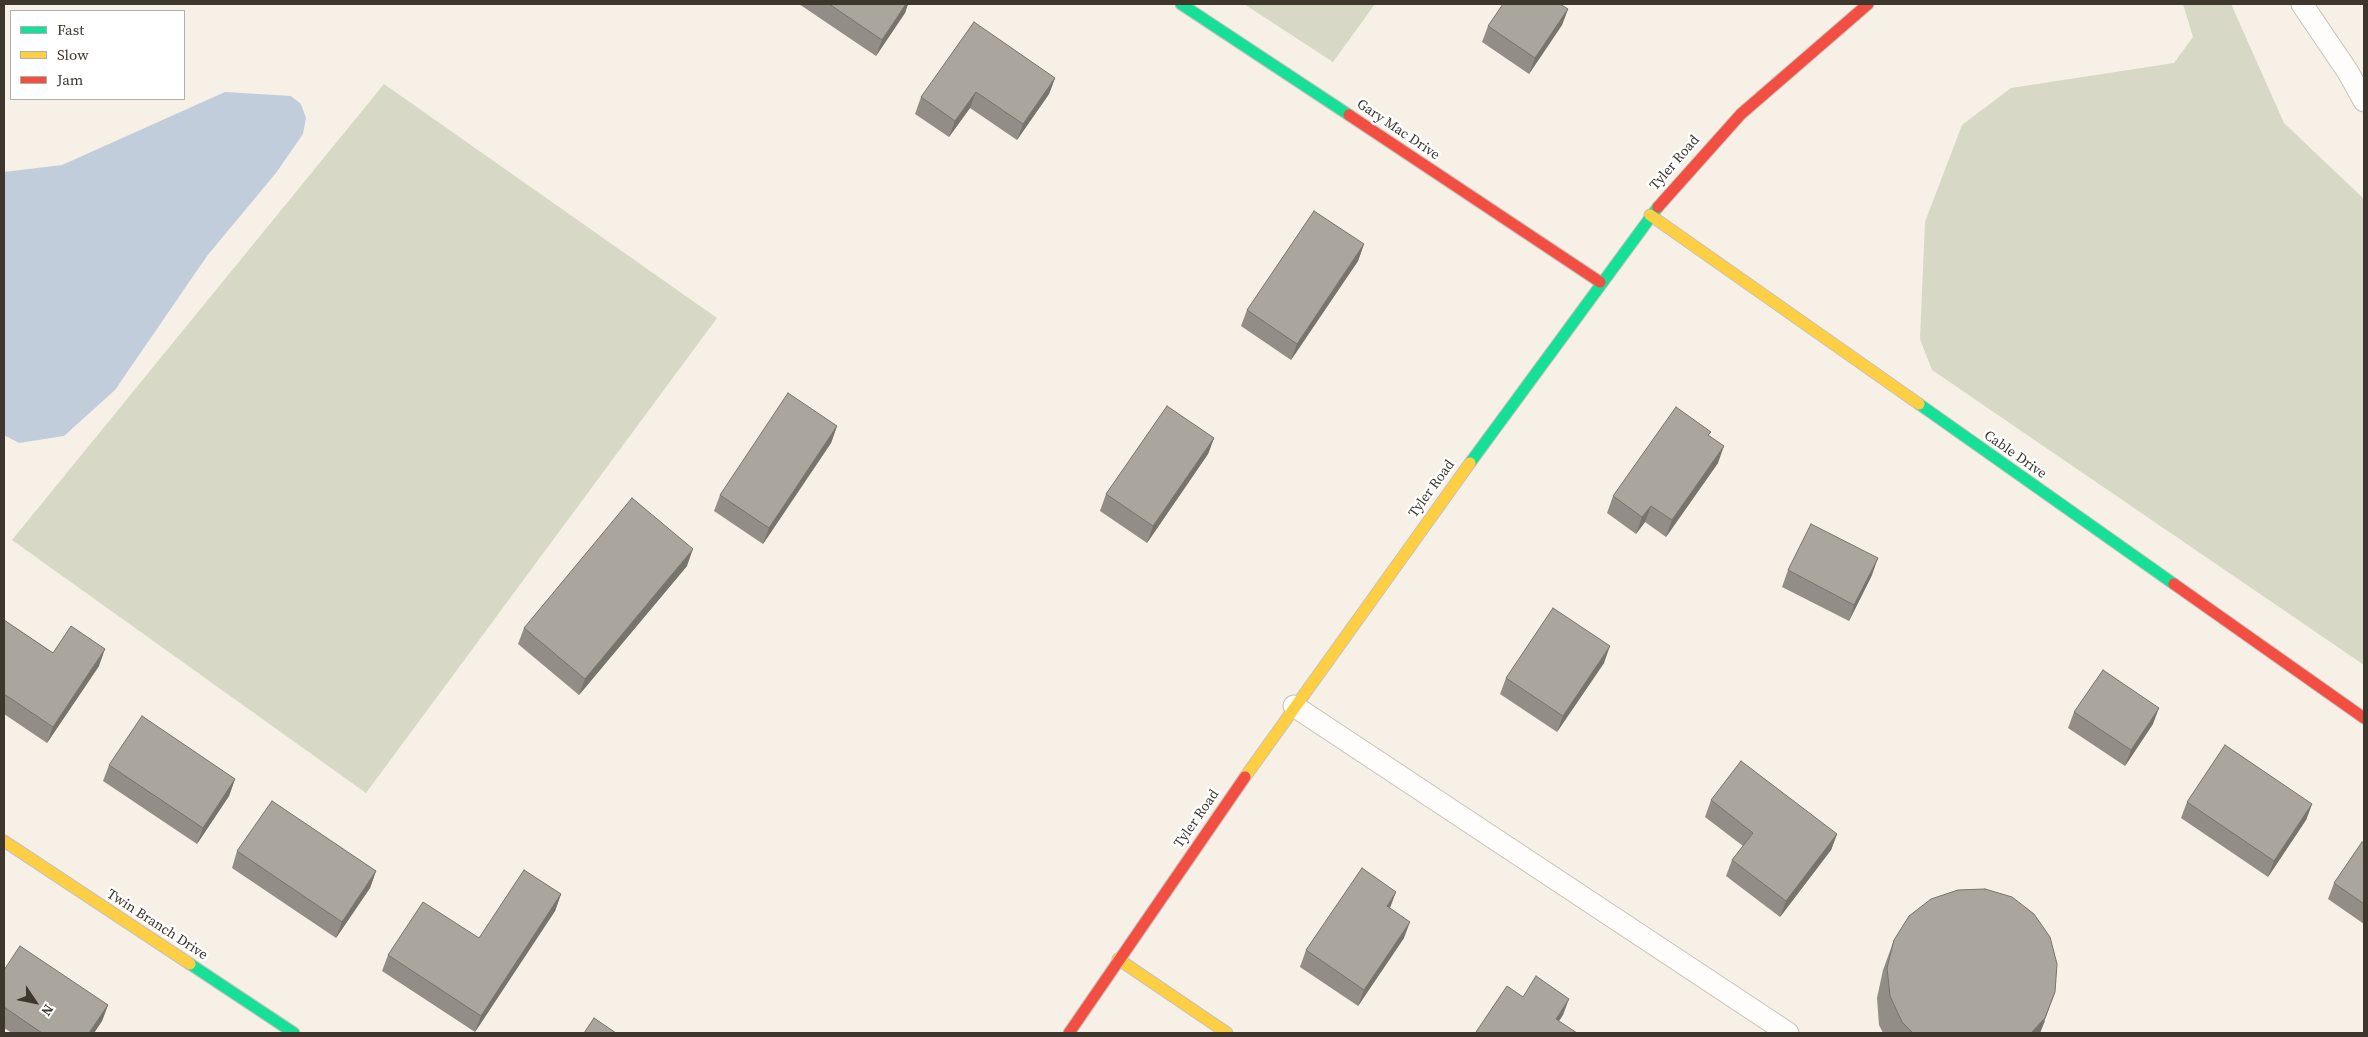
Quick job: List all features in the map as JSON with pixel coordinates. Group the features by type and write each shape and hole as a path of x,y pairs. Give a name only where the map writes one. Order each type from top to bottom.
{"street":[{"name":"Gary Mac Drive","path":"1181,4 1600,282"},
{"name":"Tyler Road","path":"1068,1033 1294,706 1650,215 1741,114 1868,4"},
{"name":"Cable Drive","path":"1650,215 2364,718"},
{"name":"Twin Branch Drive","path":"4,841 294,1033"},
{"path":"1118,959 1227,1033"}],"lane":[{"path":"2302,4 2356,75 2364,101"},
{"path":"1294,706 1788,1033"}],"green space":[{"path":"1244,4 1375,4 1333,62"},
{"path":"2183,4 2231,4 2284,123 2364,199 2364,665 1932,370 1920,339 1925,222 1962,125 2011,88 2174,63 2193,37"},
{"path":"384,84 717,318 366,793 12,540"}],"water":[{"path":"225,92 291,96 301,104 306,118 303,134 276,173 207,256 115,390 64,436 19,443 4,435 4,172 62,165"}],"building":[{"path":"829,4 906,4 882,40"},
{"path":"1503,4 1560,4 1568,9 1535,58 1488,26"},
{"path":"974,22 1055,78 1023,124 976,92 955,121 921,97"},
{"path":"1314,211 1364,244 1297,344 1247,310"},
{"path":"788,393 837,426 769,528 720,495"},
{"path":"1167,406 1214,438 1153,526 1106,494"},
{"path":"1676,407 1711,432 1708,435 1724,446 1672,520 1651,506 1642,517 1613,496"},
{"path":"632,498 693,549 585,679 524,628"},
{"path":"1811,524 1878,558 1854,605 1788,570"},
{"path":"1553,608 1610,646 1563,716 1506,678"},
{"path":"4,620 53,653 71,626 105,649 53,727 4,694"},
{"path":"2103,670 2159,708 2131,750 2074,712"},
{"path":"142,716 235,779 203,828 109,765"},
{"path":"2225,745 2312,804 2274,861 2187,802"},
{"path":"1741,761 1837,834 1786,901 1732,860 1753,833 1711,800"},
{"path":"272,801 376,871 342,922 237,851"},
{"path":"2362,842 2364,843 2364,904 2334,883"},
{"path":"1362,868 1396,892 1387,906 1410,922 1364,990 1306,950"},
{"path":"524,870 561,894 481,1016 388,955 423,902 479,938"},
{"path":"1985,889 2012,897 2034,914 2050,937 2057,964 2055,992 2045,1018 2031,1033 1913,1033 1902,1022 1890,996 1887,968 1894,940 1909,916 1931,899 1958,890"},
{"path":"20,946 108,1005 89,1033 42,1033 4,1007 4,970"},
{"path":"1536,976 1569,999 1556,1019 1577,1033 1476,1032 1507,986 1523,997"},
{"path":"594,1018 616,1033 584,1033"}],"traffic: fast":[{"path":"1181,4 1349,115"},
{"path":"1470,463 1658,207"},
{"path":"1919,404 2174,584"},
{"path":"190,964 294,1033"}],"traffic: slow":[{"path":"1650,215 1919,404"},
{"path":"1245,777 1470,463"},
{"path":"4,841 190,964"},
{"path":"1118,959 1227,1033"}],"traffic: jam":[{"path":"1658,207 1741,114 1868,4"},
{"path":"1349,115 1600,282"},
{"path":"2174,584 2364,718"},
{"path":"1069,1033 1245,777"}]}
